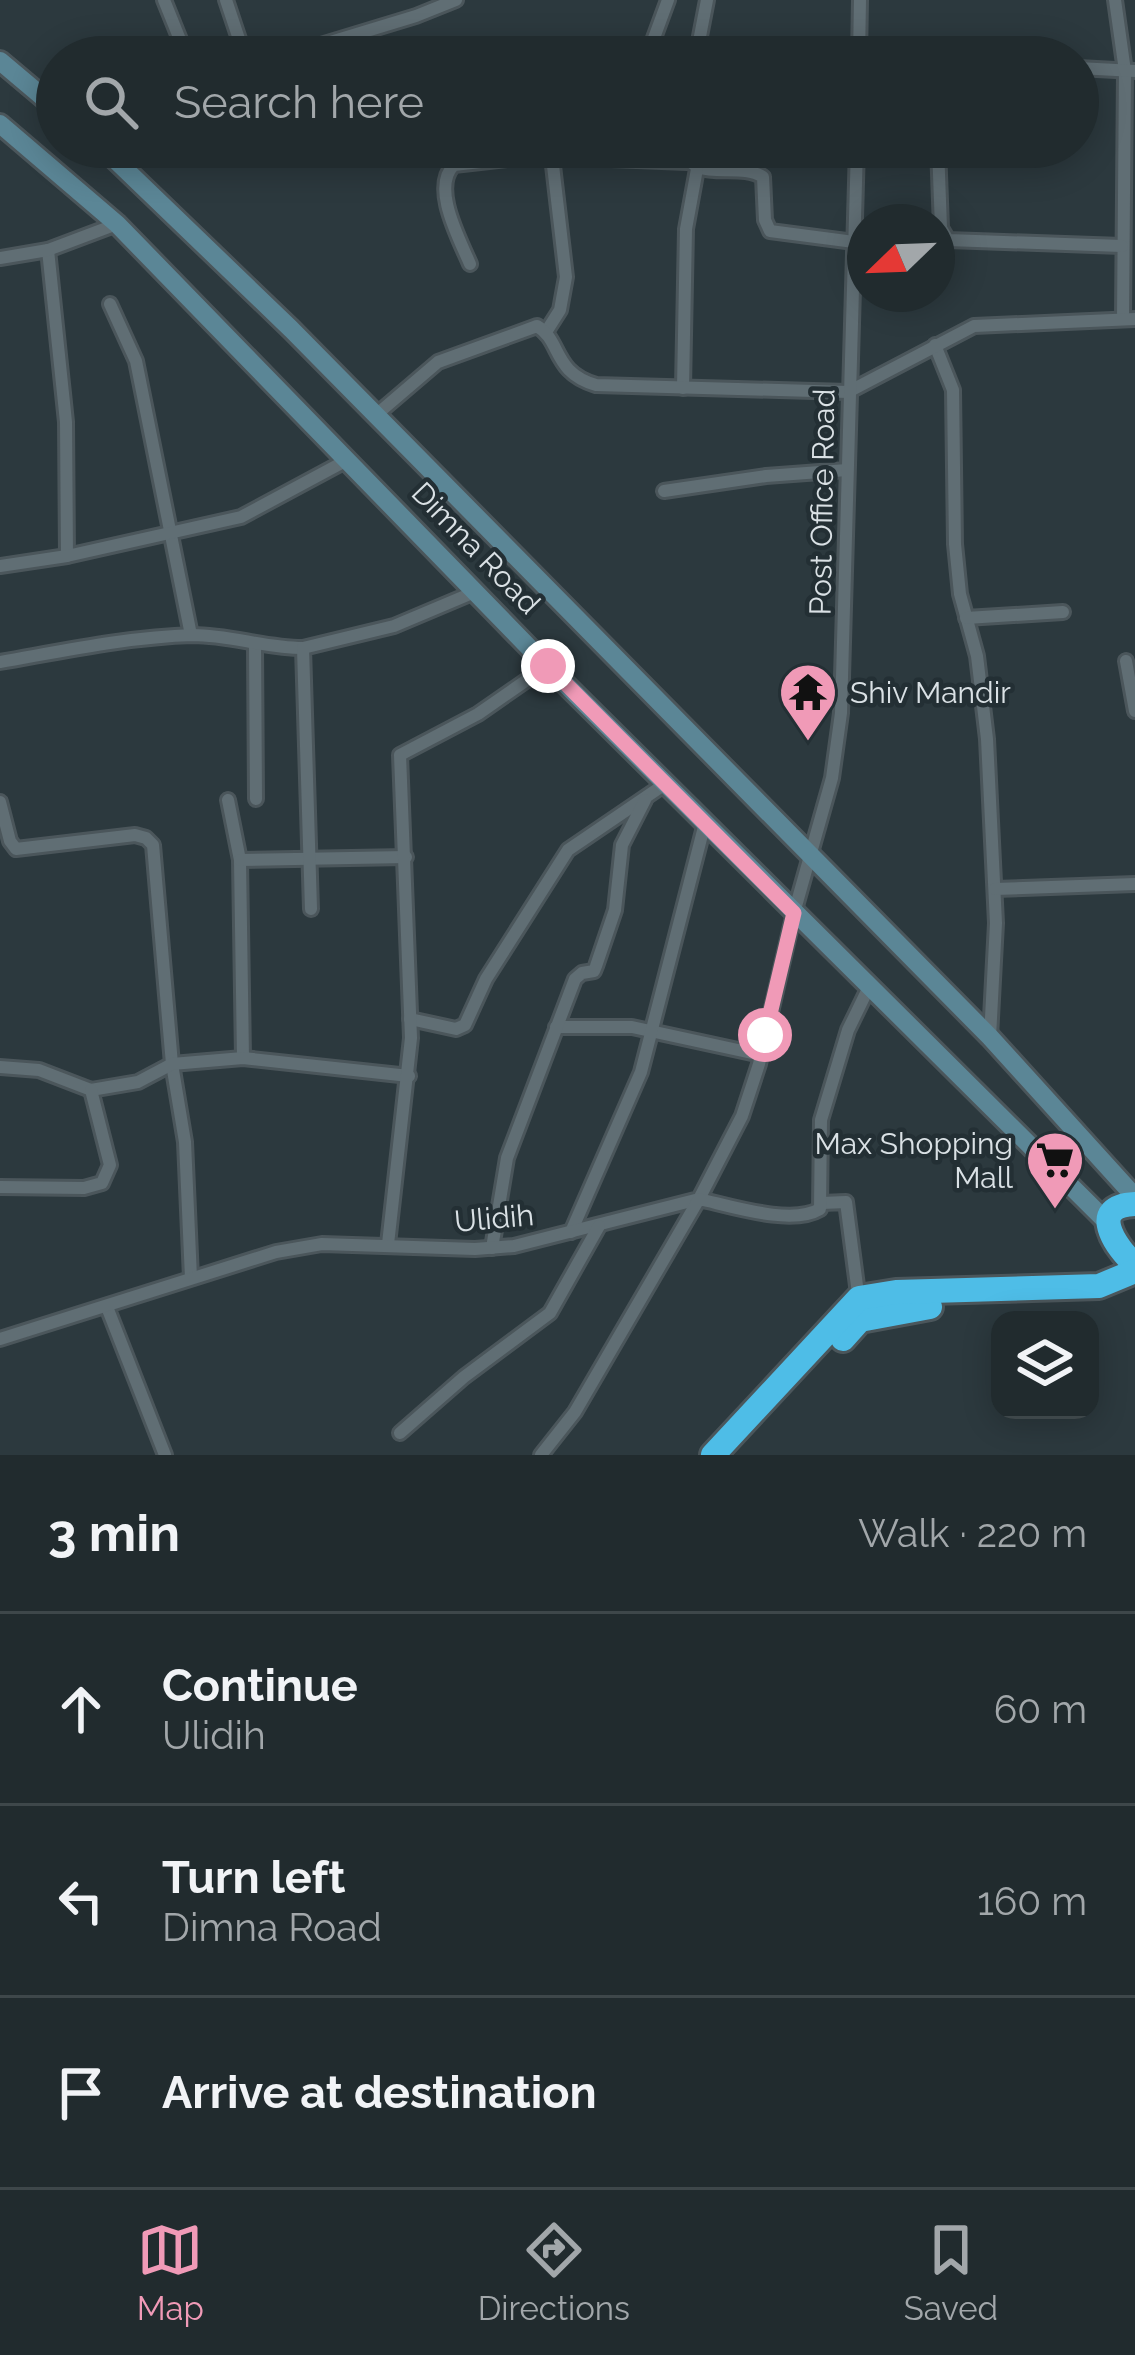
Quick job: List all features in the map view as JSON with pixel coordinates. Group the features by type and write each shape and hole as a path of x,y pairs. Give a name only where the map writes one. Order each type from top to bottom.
{"highway":[{"path":"713,1455 860,1309 896,1292 1099,1286 1135,1268 1111,1235 1108,1223 1118,1206 1135,1200"},
{"path":"732,1455 860,1309 1083,1302 1135,1291"}],"street":[{"path":"164,0 179,36"},
{"path":"226,0 238,36"},
{"path":"345,36 456,0"},
{"path":"655,36 668,0"},
{"path":"700,36 707,0"},
{"path":"859,36 860,0"},
{"path":"376,415 449,356 529,327 542,327 559,361 582,381 596,385 848,392 974,326 1129,319 1122,246 1130,71 1115,0"},
{"path":"0,62 36,92"},
{"path":"1099,69 1130,71"},
{"name":"Dimna Road","path":"0,124 36,155"},
{"name":"Dimna Road","path":"51,168 117,224 665,784 1108,1223"},
{"path":"123,168 376,415 990,1036 1135,1200"},
{"path":"453,168 447,171 447,199 470,263"},
{"path":"546,332 560,310 566,277 554,168"},
{"path":"683,388 689,168"},
{"path":"738,168 763,177 770,231 847,241"},
{"name":"Post Office Road","path":"855,204 856,168"},
{"path":"939,168 940,228 948,240 1122,246"},
{"path":"0,258 48,250 117,224"},
{"path":"48,250 66,422 67,556"},
{"path":"110,304 136,361 191,635"},
{"name":"Post Office Road","path":"794,913 832,778 841,713 851,312"},
{"path":"935,345 953,390 955,544 983,697 995,889 990,1036"},
{"path":"0,566 172,534 253,512 349,459"},
{"path":"664,491 847,470"},
{"path":"0,662 191,635 302,647 394,626 477,592"},
{"path":"966,617 1063,612"},
{"path":"255,645 256,799"},
{"path":"302,647 311,909"},
{"path":"1126,661 1135,710"},
{"path":"388,1244 409,1076 400,755 478,714 548,666"},
{"path":"410,1019 445,1028 465,1025 485,979 568,850 665,784"},
{"path":"228,800 240,860 243,1058"},
{"path":"492,1248 507,1158 577,975 590,973 596,966 615,910 622,844 645,800"},
{"path":"0,802 16,849 135,835 153,845 172,1064 185,1142 191,1278"},
{"path":"571,1232 641,1072 705,824"},
{"path":"240,860 406,857"},
{"path":"995,889 1135,884"},
{"path":"541,1455 575,1412 742,1116 794,913"},
{"path":"699,1199 765,1214 809,1214 820,1209 821,1120 848,1030 870,985"},
{"path":"556,1027 632,1027 761,1055"},
{"path":"0,1067 39,1070 91,1090 138,1082 172,1064 243,1058 409,1076"},
{"path":"0,1187 84,1188 102,1183 110,1165 91,1090"},
{"name":"Ulidih","path":"0,1339 299,1248 388,1244 492,1248 699,1199"},
{"path":"822,1203 846,1202 860,1309"},
{"path":"400,1433 464,1377 550,1313 599,1226"},
{"path":"107,1307 165,1455"}],"place":[{"name":"Shiv Mandir","path":"808,743"},
{"name":"Max Shopping Mall","path":"1055,1211"}],"route":[{"path":"548,666 794,913 765,1035"}]}
